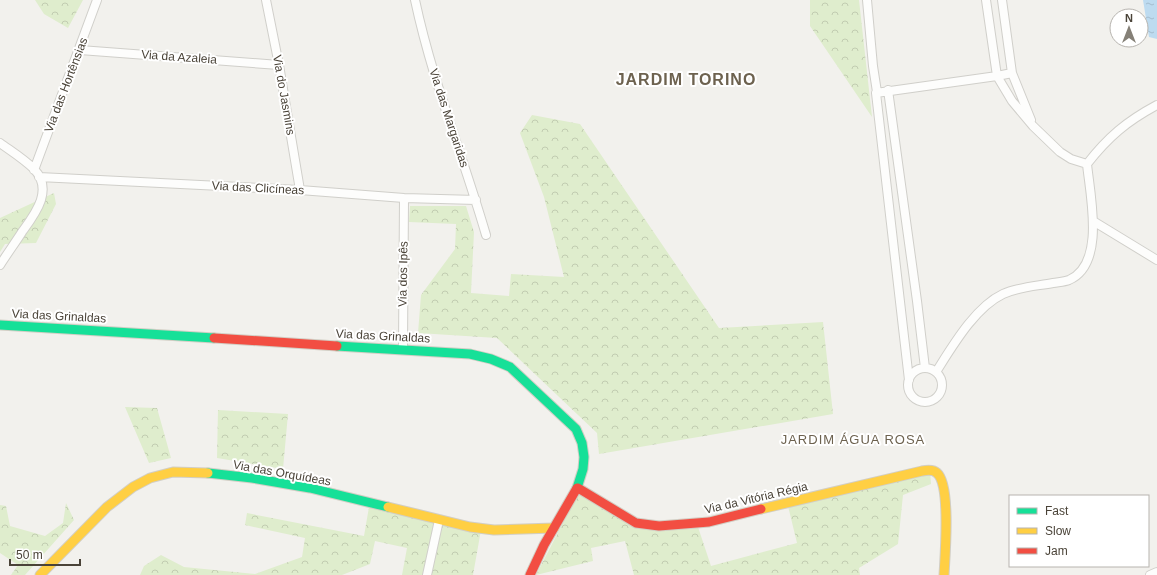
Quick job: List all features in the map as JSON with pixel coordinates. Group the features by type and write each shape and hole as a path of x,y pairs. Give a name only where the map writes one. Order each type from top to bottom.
{"street":[{"name":"Via das Hortênsias","path":"34,170 80,50 97,0"},
{"name":"Via do Jasmins","path":"266,0 279,65 300,190"},
{"name":"Via das Margaridas","path":"415,0 437,83 476,200 486,235"},
{"path":"867,0 909,391 912,396 922,401 933,400 940,392 941,381 936,372 932,370 925,368 914,372 909,380"},
{"path":"986,0 997,76 1012,101 1033,126 1060,152 1071,159 1087,164"},
{"path":"1002,0 1012,73 1033,126"},
{"name":"Via da Azaleia","path":"80,50 279,65"},
{"path":"877,92 1012,73"},
{"path":"888,90 925,368"},
{"path":"936,372 970,323 993,300 1003,294 1015,290 1068,280 1088,263 1092,247 1093,221 1087,164 1117,132 1144,112 1157,105"},
{"path":"1144,112 1157,109"},
{"path":"0,143 34,170 42,185 42,196 38,210 0,265"},
{"name":"Via das Clicíneas","path":"39,177 300,190 404,198 476,200"},
{"name":"Via dos Ipês","path":"403,349 404,198"},
{"path":"1093,221 1157,260"},
{"name":"Via das Grinaldas","path":"0,325 403,349 485,356 499,361 510,368 576,428 582,439 584,451 584,466 578,488 567,510 554,528 530,575"},
{"name":"Via da Vitória Régia","path":"578,488 636,523 659,526 709,522 931,470 936,472 941,478 946,518 944,575"},
{"name":"Via das Orquídeas","path":"40,575 107,507 133,487 150,478 173,472 198,472 252,478 310,488 439,520 494,530 554,528"},
{"path":"427,575 439,520"},
{"path":"1150,575 1157,572"}],"green space":[{"path":"35,0 83,0 68,28 44,14"},
{"path":"810,0 859,0 872,117 810,26"},
{"path":"532,115 580,124 719,328 823,322 833,414 599,454 597,433 497,338 418,333 421,295 455,249 456,224 409,222 410,206 466,206 474,232 471,293 509,296 511,274 564,277 544,197 520,133"},
{"path":"54,193 56,204 36,243 5,244 0,252 0,218"},
{"path":"125,407 157,408 171,458 149,463"},
{"path":"218,410 288,414 283,469 217,458"},
{"path":"930,470 931,484 903,495 898,544 859,568 860,575 634,575 625,541 591,548 593,561 536,575 578,494 634,527 698,527 711,566 797,543 788,506"},
{"path":"66,503 74,520 25,575 11,575 18,565 0,553 0,505 6,506 10,526 45,536 63,523"},
{"path":"369,507 481,530 473,575 402,575 407,548 375,541 370,564 342,575 140,575 144,566 161,555 184,567 255,574 302,557 305,538 245,525 247,513 364,536"}],"water":[{"path":"1143,0 1157,0 1157,39 1149,37 1149,8 1144,8"}],"traffic: fast":[{"path":"0,325 214,338"},
{"path":"337,346 470,354 491,359 510,367 576,429 582,443 584,457 583,469 577,488"},
{"path":"208,473 252,478 310,488 388,507"}],"traffic: slow":[{"path":"761,509 922,471 934,471 941,480 946,506 944,575"},
{"path":"40,575 107,507 133,487 150,478 173,472 208,473"},
{"path":"388,507 470,527 494,530 554,528"}],"traffic: jam":[{"path":"214,338 337,346"},
{"path":"530,575 544,545 577,488"},
{"path":"578,488 636,523 659,526 709,522 761,509"}],"district":[{"name":"JARDIM TORINO","path":"686,79"},
{"name":"JARDIM ÁGUA ROSA","path":"853,439"}]}
